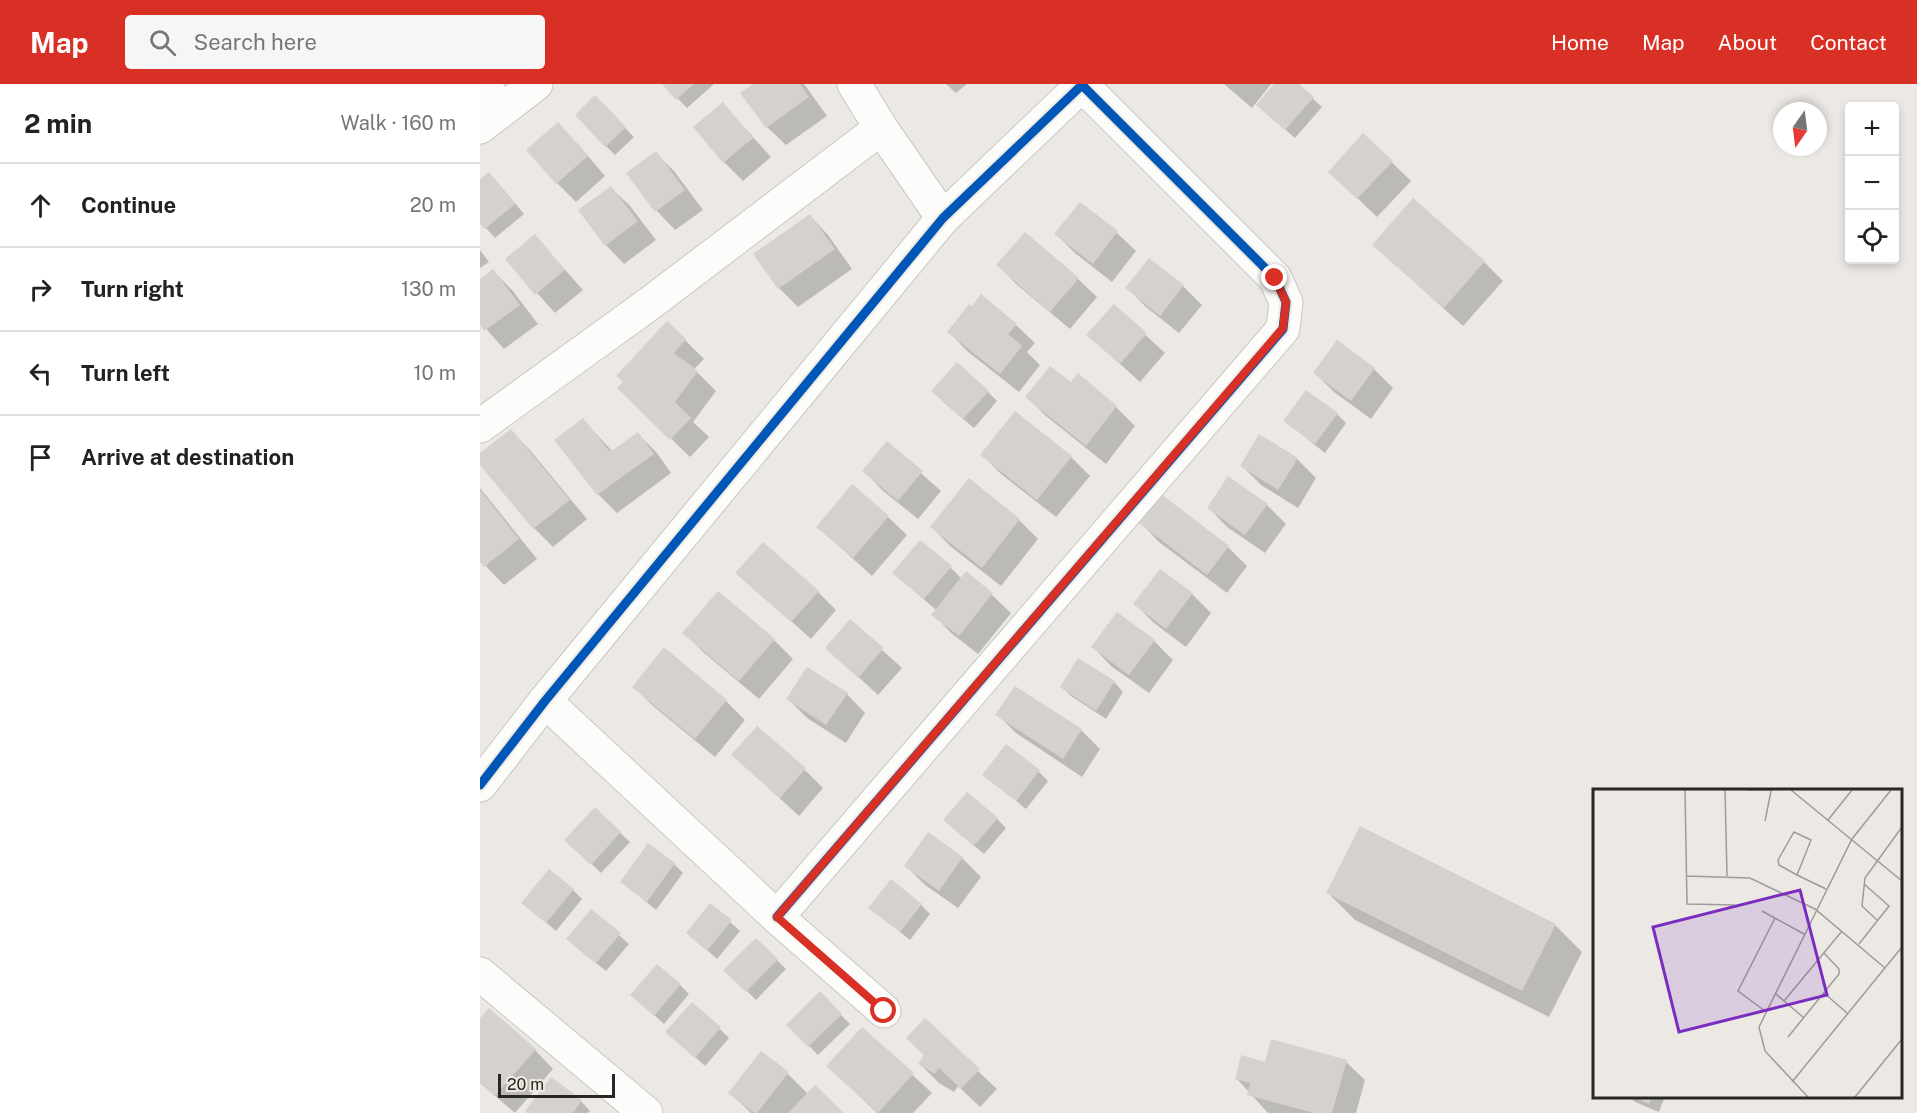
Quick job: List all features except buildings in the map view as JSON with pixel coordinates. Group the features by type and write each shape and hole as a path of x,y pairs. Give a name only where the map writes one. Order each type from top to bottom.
{"street":[{"path":"488,107 536,84"},
{"path":"854,84 881,128 943,218"},
{"path":"480,785 545,701 943,218 1083,85 1275,278 1286,302 1283,328 777,917"},
{"path":"480,426 648,304 881,128"},
{"path":"545,701 777,917 884,1011"},
{"path":"480,974 646,1113"}],"cycle path":[{"path":"480,785 545,701 943,218 1083,84"},
{"path":"777,917 1283,329 1286,302 1275,278 1082,85"}],"route":[{"path":"884,1011 777,917 1283,328 1286,302 1275,278"}]}
